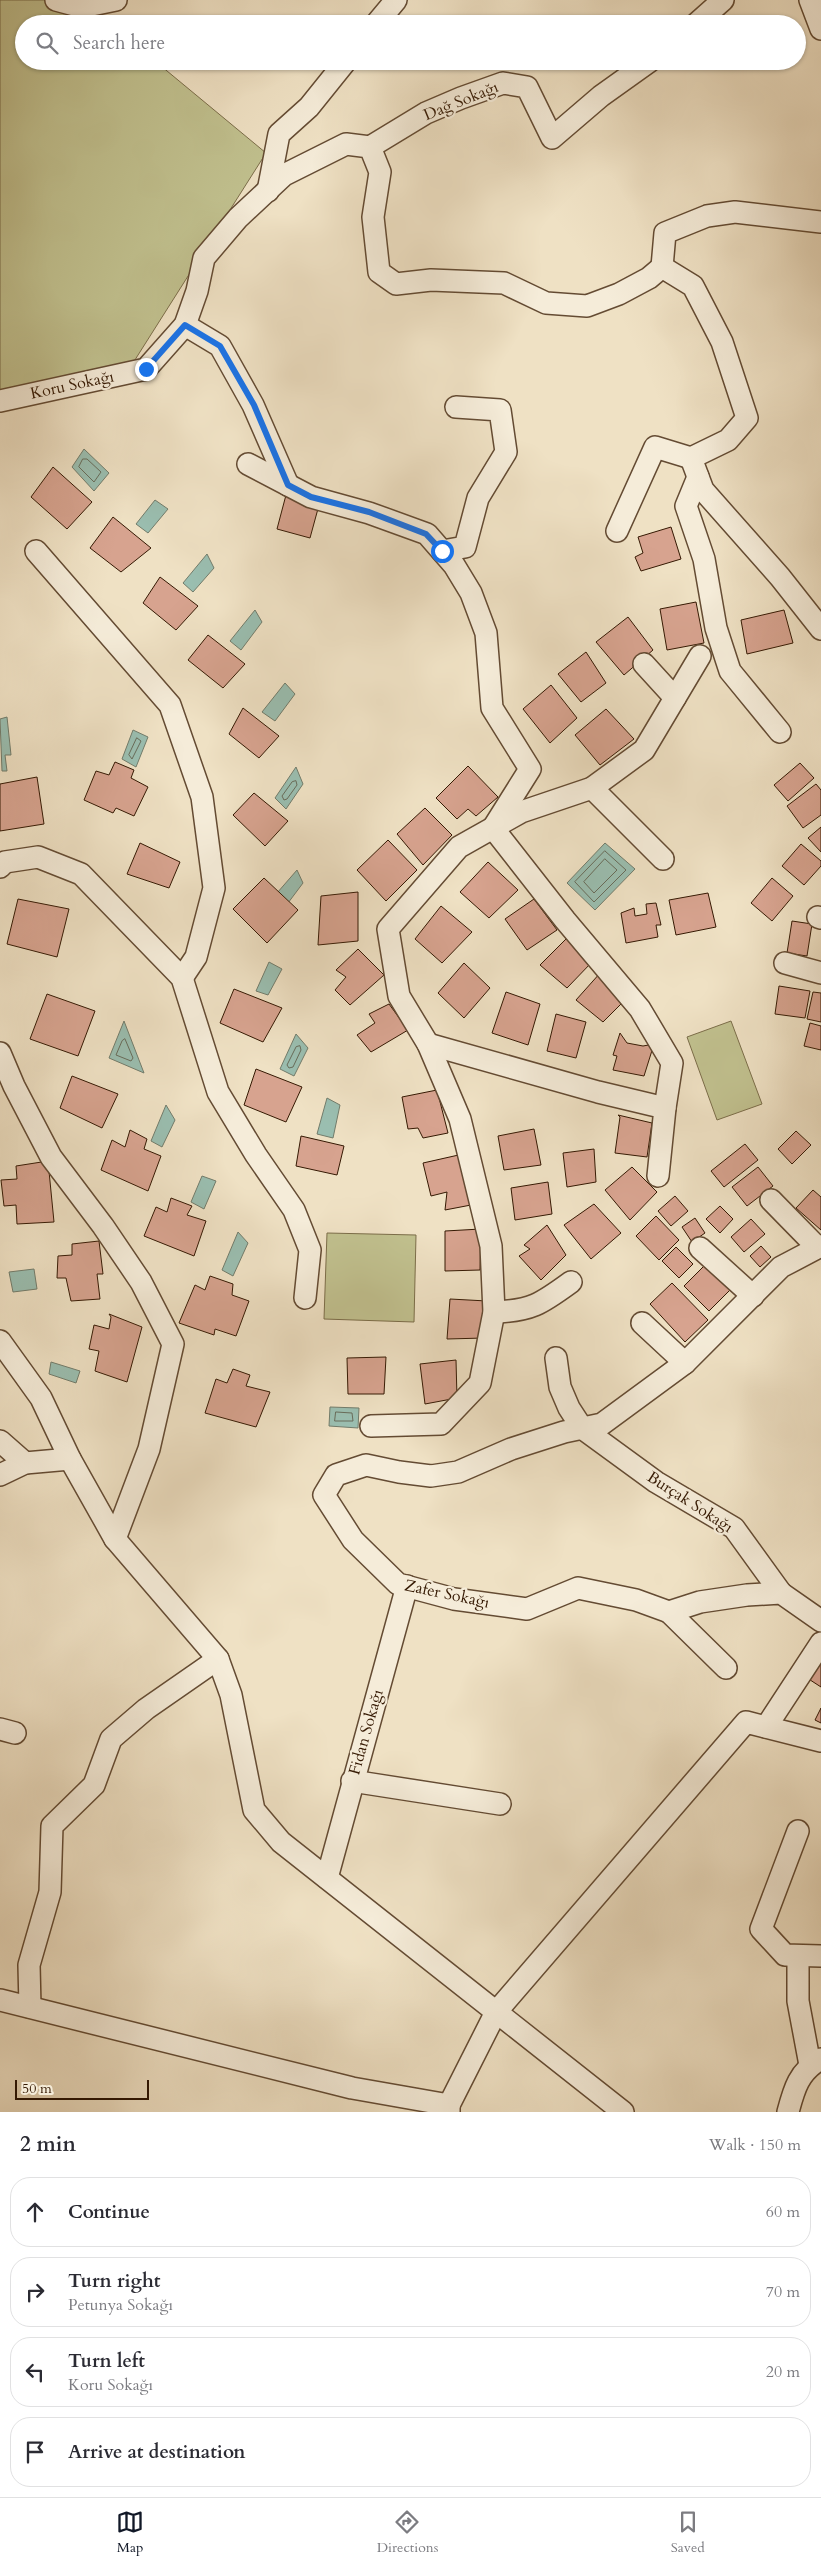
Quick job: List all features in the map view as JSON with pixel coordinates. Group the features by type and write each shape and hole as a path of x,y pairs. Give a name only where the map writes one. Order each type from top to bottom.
{"street":[{"path":"56,0 82,7 116,0"},
{"path":"384,15 396,0"},
{"path":"706,15 723,0"},
{"path":"810,0 821,29"},
{"path":"268,191 279,134 309,106 339,70"},
{"name":"Dağ Sokağı","path":"370,147 426,113 503,83 527,87 552,138 601,96 637,70"},
{"path":"288,485 254,405 220,346 185,325 197,291 204,258 238,218 284,175 346,144 370,147 380,172 373,217 379,272 396,284 431,280 504,282 546,303 587,306 619,294 649,278 662,267 665,233 707,216 735,212 821,222"},
{"path":"662,267 693,286 722,342 748,418 728,440 694,468 686,506 704,559 716,628 730,671 780,732"},
{"name":"Koru Sokağı","path":"0,401 146,369 185,325"},
{"path":"442,551 465,548 478,498 506,452 500,410 456,407"},
{"path":"617,531 654,447 694,468 703,490 780,577 821,629"},
{"path":"248,464 311,497 369,512 426,534 454,565 471,593 486,632 492,708 530,769 493,828"},
{"path":"36,550 170,704 202,797 214,888 196,957 182,978"},
{"path":"370,1426 441,1424 480,1383 494,1312 491,1246 462,1128 428,1044 399,996 388,929 459,847 521,812 592,788 644,750 700,656"},
{"path":"644,664 675,698"},
{"path":"592,788 663,859"},
{"path":"493,828 565,920 640,1010 672,1063 658,1176"},
{"path":"0,868 5,862 38,857 81,874 182,978 218,1092 256,1155 294,1210 307,1242 310,1250 304,1298"},
{"path":"785,963 821,973"},
{"path":"428,1044 598,1092 665,1108"},
{"path":"0,1053 51,1157 103,1226 141,1282 173,1344 149,1449 116,1539"},
{"name":"Zafer Sokağı","path":"669,1612 636,1600 578,1588 526,1609 454,1599 398,1584 353,1540 324,1495 336,1475 366,1465 431,1476 458,1472 511,1449 602,1424 685,1363 781,1267 819,1246 771,1200"},
{"path":"700,1248 753,1296"},
{"path":"494,1312 518,1311 542,1303 571,1282"},
{"path":"642,1324 685,1363"},
{"path":"0,1341 41,1398 70,1459 116,1539 218,1659 231,1695 254,1810 281,1842 623,2112"},
{"path":"556,1358 560,1387 569,1408 582,1428"},
{"name":"Burçak Sokağı","path":"582,1428 656,1482 734,1528 781,1593"},
{"path":"0,1441 25,1463"},
{"path":"0,1475 25,1463 70,1459"},
{"name":"Fidan Sokağı","path":"327,1878 352,1781 408,1586"},
{"path":"726,1668 669,1612 700,1602 747,1595 781,1593 821,1621"},
{"path":"766,1727 821,1643"},
{"path":"30,2007 29,1965 50,1892 52,1826 94,1785 111,1739 146,1709 218,1659"},
{"path":"0,2000 352,2088 449,2109 496,2012 746,1722 821,1741"},
{"path":"352,1781 500,1804"},
{"path":"798,1831 761,1928 785,1955 798,1957 821,1956"},
{"path":"788,2112 796,2083 815,2062 798,2001 798,1957"}],"green space":[{"path":"0,0 61,0 91,15 15,15 15,70 166,70 266,153 126,374 0,405"},
{"path":"731,1021 762,1104 717,1120 687,1037"},
{"path":"327,1233 416,1235 414,1322 324,1319"}],"water":[{"path":"84,449 109,473 94,491 72,467"},
{"path":"155,500 168,509 148,533 136,524"},
{"path":"207,554 214,568 193,592 183,583"},
{"path":"255,610 262,622 241,650 230,641"},
{"path":"285,683 295,694 275,721 262,712"},
{"path":"7,717 11,755 5,755 7,771 2,771 0,719"},
{"path":"133,730 148,737 136,767 122,759"},
{"path":"296,767 303,784 286,809 275,798"},
{"path":"605,843 635,869 595,910 567,883"},
{"path":"297,870 303,883 288,903 277,893"},
{"path":"269,962 282,969 268,995 256,991"},
{"path":"124,1021 144,1073 109,1058"},
{"path":"296,1034 308,1048 294,1076 280,1069"},
{"path":"327,1098 340,1105 333,1138 317,1134"},
{"path":"166,1105 175,1120 162,1147 151,1141"},
{"path":"202,1176 216,1181 204,1209 191,1202"},
{"path":"238,1232 248,1243 233,1276 222,1270"},
{"path":"34,1269 37,1289 13,1292 9,1272"},
{"path":"51,1362 80,1371 76,1383 49,1374"},
{"path":"330,1407 359,1408 358,1428 329,1426"}],"building":[{"path":"53,467 92,502 67,529 31,497"},
{"path":"286,495 319,505 310,538 277,529"},
{"path":"113,517 151,548 121,572 90,548"},
{"path":"671,527 681,559 641,571 635,557 643,553 638,537"},
{"path":"160,577 198,606 176,630 143,603"},
{"path":"696,602 704,643 667,650 660,609"},
{"path":"784,610 793,643 747,654 741,620"},
{"path":"628,617 653,650 624,675 596,642"},
{"path":"208,635 245,664 223,688 188,660"},
{"path":"586,652 606,683 581,702 558,674"},
{"path":"551,685 577,718 550,743 523,709"},
{"path":"243,708 279,736 259,758 229,734"},
{"path":"606,709 634,739 600,765 575,735"},
{"path":"115,762 134,770 131,778 148,787 134,816 116,808 113,813 84,800 96,771 109,775"},
{"path":"800,763 814,778 788,801 774,785"},
{"path":"468,766 498,797 476,816 468,809 457,819 436,798"},
{"path":"37,777 44,824 0,831 0,784"},
{"path":"816,784 821,790 821,815 803,828 787,806"},
{"path":"254,793 288,821 265,846 233,815"},
{"path":"425,808 452,835 423,865 397,834"},
{"path":"821,827 821,852 808,838"},
{"path":"388,840 417,870 386,901 357,870"},
{"path":"140,843 180,862 169,888 127,874"},
{"path":"801,844 821,861 821,866 804,885 782,866"},
{"path":"488,862 518,890 489,918 460,892"},
{"path":"264,878 298,910 267,943 233,909"},
{"path":"772,878 793,896 772,921 751,903"},
{"path":"358,892 358,941 318,945 321,896"},
{"path":"708,893 716,927 676,935 669,900"},
{"path":"18,899 69,909 57,957 7,944"},
{"path":"534,899 557,930 527,950 505,919"},
{"path":"656,903 661,925 656,925 658,937 626,943 621,913 634,908 635,916 647,914 646,904"},
{"path":"441,906 472,932 442,963 415,939"},
{"path":"792,921 812,924 807,956 787,953"},
{"path":"566,939 592,962 567,988 540,965"},
{"path":"358,949 384,975 350,1005 335,990 346,977 336,970"},
{"path":"464,963 490,988 464,1018 438,993"},
{"path":"601,972 625,1000 603,1022 576,1000"},
{"path":"779,986 810,991 805,1018 775,1014"},
{"path":"234,989 282,1008 263,1042 220,1023"},
{"path":"506,992 540,1004 528,1045 492,1033"},
{"path":"813,992 821,993 821,1022 807,1019"},
{"path":"47,994 95,1011 78,1056 30,1039"},
{"path":"389,1004 408,1030 371,1052 357,1035 375,1023 369,1014"},
{"path":"556,1014 586,1022 576,1058 547,1051"},
{"path":"810,1023 821,1026 821,1050 804,1046"},
{"path":"620,1033 627,1043 643,1046 654,1044 644,1076 613,1070 617,1056 613,1055"},
{"path":"256,1069 302,1087 286,1122 244,1105"},
{"path":"72,1076 118,1094 102,1128 60,1108"},
{"path":"437,1090 448,1133 423,1138 418,1128 408,1129 402,1097"},
{"path":"618,1115 652,1123 647,1157 615,1153 620,1117"},
{"path":"534,1129 541,1165 504,1170 498,1136"},
{"path":"130,1130 147,1139 144,1149 161,1156 148,1191 101,1170 112,1140 125,1147"},
{"path":"796,1131 811,1145 792,1164 778,1149"},
{"path":"301,1136 344,1146 337,1175 296,1166"},
{"path":"745,1144 758,1160 724,1187 711,1171"},
{"path":"594,1149 596,1182 567,1187 563,1153"},
{"path":"463,1154 471,1205 445,1210 447,1192 431,1196 423,1163"},
{"path":"48,1161 54,1222 17,1224 16,1205 4,1206 1,1180 17,1179 16,1166"},
{"path":"632,1167 657,1192 630,1220 605,1190"},
{"path":"758,1167 773,1186 747,1206 732,1187"},
{"path":"548,1182 552,1214 515,1220 511,1188"},
{"path":"813,1190 821,1197 821,1230 796,1208"},
{"path":"675,1196 688,1211 671,1226 658,1211"},
{"path":"171,1198 192,1206 187,1215 206,1221 194,1256 144,1236 156,1207 167,1212"},
{"path":"594,1204 621,1233 591,1259 564,1225"},
{"path":"720,1206 733,1219 720,1233 706,1219"},
{"path":"656,1216 679,1240 659,1260 636,1236"},
{"path":"695,1218 705,1233 692,1242 682,1227"},
{"path":"751,1219 765,1234 744,1252 731,1237"},
{"path":"547,1225 566,1255 541,1280 519,1256 530,1249 524,1245"},
{"path":"481,1229 480,1270 445,1271 445,1231"},
{"path":"99,1241 103,1274 97,1274 100,1299 71,1301 66,1278 57,1278 58,1256 72,1255 72,1244"},
{"path":"761,1246 771,1257 760,1267 750,1256"},
{"path":"676,1247 693,1264 679,1278 662,1261"},
{"path":"706,1264 731,1289 709,1311 684,1286"},
{"path":"210,1276 233,1284 232,1295 249,1301 236,1336 215,1329 214,1335 179,1323 195,1285 205,1290"},
{"path":"672,1283 708,1320 685,1342 650,1304"},
{"path":"450,1299 487,1301 484,1338 447,1339"},
{"path":"109,1314 142,1327 127,1382 95,1371 99,1351 89,1349 94,1325 109,1329 111,1317"},
{"path":"386,1357 384,1394 348,1394 347,1358"},
{"path":"456,1360 457,1398 425,1404 420,1364"},
{"path":"233,1369 250,1375 246,1386 270,1392 256,1427 205,1413 216,1379 227,1383"},
{"path":"821,1652 821,1687 804,1676"},
{"path":"821,1708 821,1723 815,1720"}],"route":[{"path":"146,369 185,325 220,346 254,405 288,485 311,497 369,512 426,534 442,551"}]}
